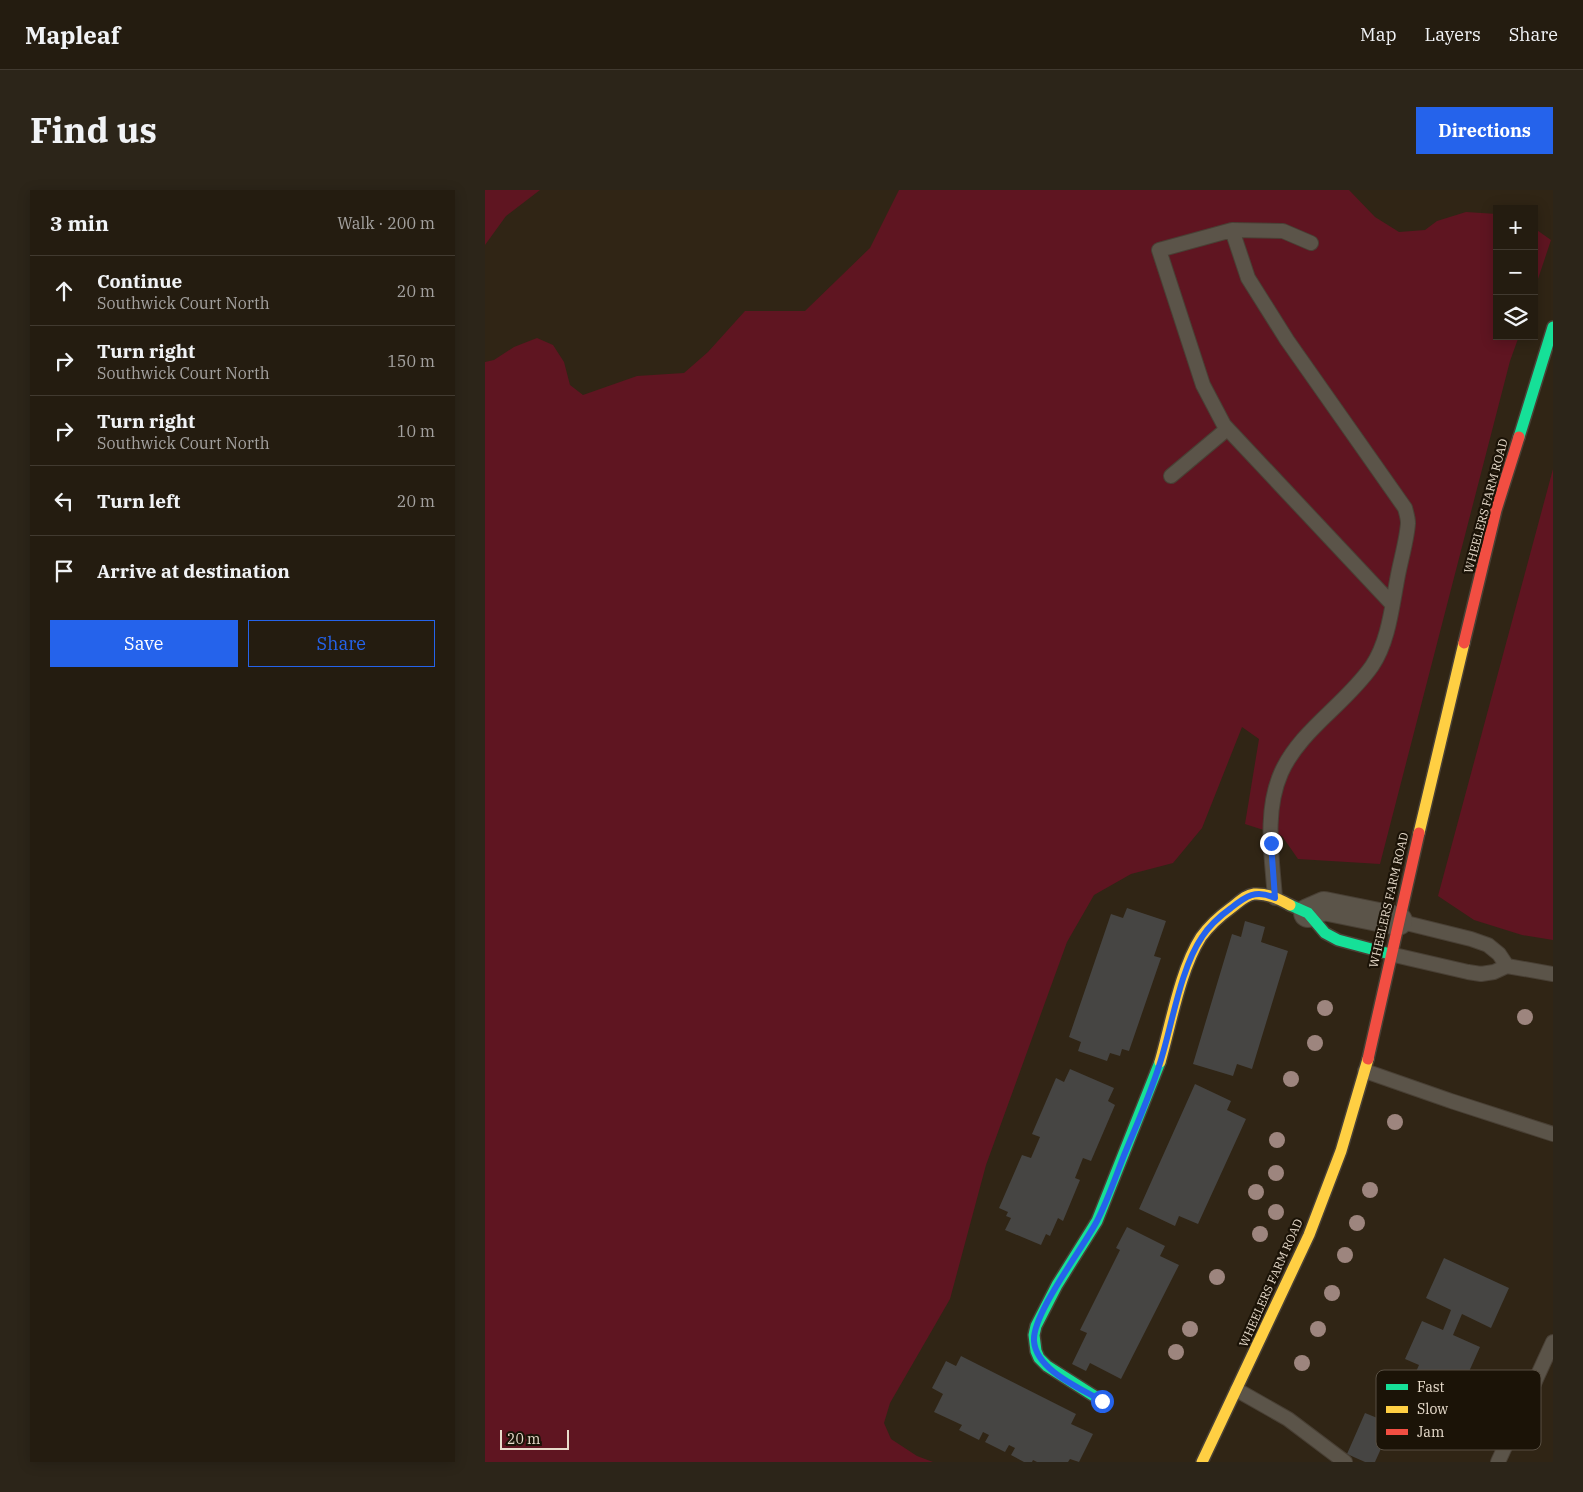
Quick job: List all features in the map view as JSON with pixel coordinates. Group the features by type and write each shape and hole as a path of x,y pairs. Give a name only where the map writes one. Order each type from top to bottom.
{"main road":[{"name":"WHEELERS FARM ROAD","path":"1202,1462 1309,1235 1341,1151 1365,1071 1397,921 1496,510 1553,327"},
{"path":"1102,1401 1057,1374 1039,1358 1034,1343 1036,1326 1057,1285 1097,1221 1160,1063 1182,982 1195,948 1202,936 1219,918 1245,897 1252,894 1260,894 1275,898 1308,913 1325,933 1339,940 1390,954"}],"street":[{"path":"1308,913 1324,906 1397,921"}],"lane":[{"path":"1311,243 1283,231 1232,230 1159,250 1203,385 1227,428 1392,604"},
{"path":"1232,230 1248,278 1287,340 1405,508 1408,522 1392,604 1382,643 1372,665 1300,743 1281,773 1272,802 1271,843 1275,898"},
{"path":"1171,476 1227,428"},
{"path":"1397,921 1471,939 1487,945 1499,954 1507,966"},
{"path":"1390,954 1475,973 1494,972 1507,966 1553,974"},
{"path":"1365,1071 1553,1134"},
{"path":"1540,1370 1553,1342"},
{"path":"1237,1390 1289,1419 1345,1462"},
{"path":"1498,1462 1504,1450"}],"shaded area":[{"path":"485,190 540,190 506,216 485,245"},
{"path":"899,190 1349,190 1375,217 1399,232 1425,230 1437,221 1466,212 1493,214 1493,340 1518,340 1510,361 1380,864 1298,859 1282,836 1245,824 1259,739 1242,727 1202,828 1173,863 1131,874 1094,895 1067,942 986,1165 950,1299 890,1403 884,1423 891,1439 917,1456 933,1462 485,1462 485,362 494,360 514,347 537,338 553,345 564,362 570,385 583,395 637,376 684,373 708,352 745,311 805,311 870,248"},
{"path":"1538,231 1551,240 1538,279"},
{"path":"1553,469 1553,940 1522,935 1474,920 1438,896"}],"building":[{"path":"1127,908 1166,921 1154,956 1161,958 1129,1051 1122,1049 1120,1056 1110,1053 1107,1061 1078,1051 1081,1042 1069,1037 1111,914 1123,918"},
{"path":"1245,921 1265,927 1261,942 1288,951 1252,1069 1237,1064 1233,1076 1193,1064 1232,934 1241,937"},
{"path":"1070,1069 1114,1088 1108,1101 1115,1105 1091,1161 1083,1158 1075,1178 1080,1180 1063,1221 1058,1218 1050,1236 1046,1234 1041,1245 1005,1230 1011,1218 1006,1216 1008,1212 999,1208 1022,1155 1031,1158 1040,1137 1032,1134 1056,1078 1064,1082"},
{"path":"1195,1084 1231,1101 1227,1110 1246,1119 1198,1224 1179,1216 1175,1226 1139,1209"},
{"path":"1127,1227 1165,1246 1160,1256 1179,1265 1121,1379 1090,1363 1086,1371 1072,1364 1087,1333 1080,1330 1120,1250 1116,1248"},
{"path":"1444,1258 1509,1288 1491,1328 1462,1314 1453,1335 1480,1347 1470,1370 1417,1370 1419,1365 1405,1359 1422,1321 1443,1330 1451,1310 1426,1298"},
{"path":"961,1356 1076,1414 1071,1424 1093,1434 1079,1462 1070,1459 1068,1462 1037,1462 1033,1460 1032,1462 1024,1462 1011,1455 1015,1448 1009,1445 1005,1452 985,1442 989,1435 983,1432 979,1440 959,1430 962,1425 934,1412 943,1394 932,1388 946,1361 956,1366"},
{"path":"1365,1413 1376,1417 1376,1450 1380,1450 1375,1462 1365,1462 1347,1454"}],"traffic: fast":[{"path":"1519,437 1553,327"},
{"path":"1290,905 1308,913 1325,933 1338,940 1390,954"},
{"path":"1102,1401 1047,1366 1039,1358 1036,1351 1034,1335 1036,1326 1057,1285 1097,1221 1160,1062"}],"traffic: slow":[{"path":"1419,833 1464,643"},
{"path":"1160,1062 1187,965 1204,933 1223,914 1248,896 1254,894 1268,895 1290,905"},
{"path":"1202,1462 1309,1235 1341,1151 1368,1059"}],"traffic: jam":[{"path":"1464,643 1496,510 1519,437"},
{"path":"1368,1059 1419,833"}],"route":[{"path":"1102,1401 1057,1374 1039,1358 1034,1343 1036,1326 1057,1285 1097,1221 1160,1063 1182,982 1195,948 1202,936 1219,918 1245,897 1252,894 1260,894 1275,898 1271,843"}]}
